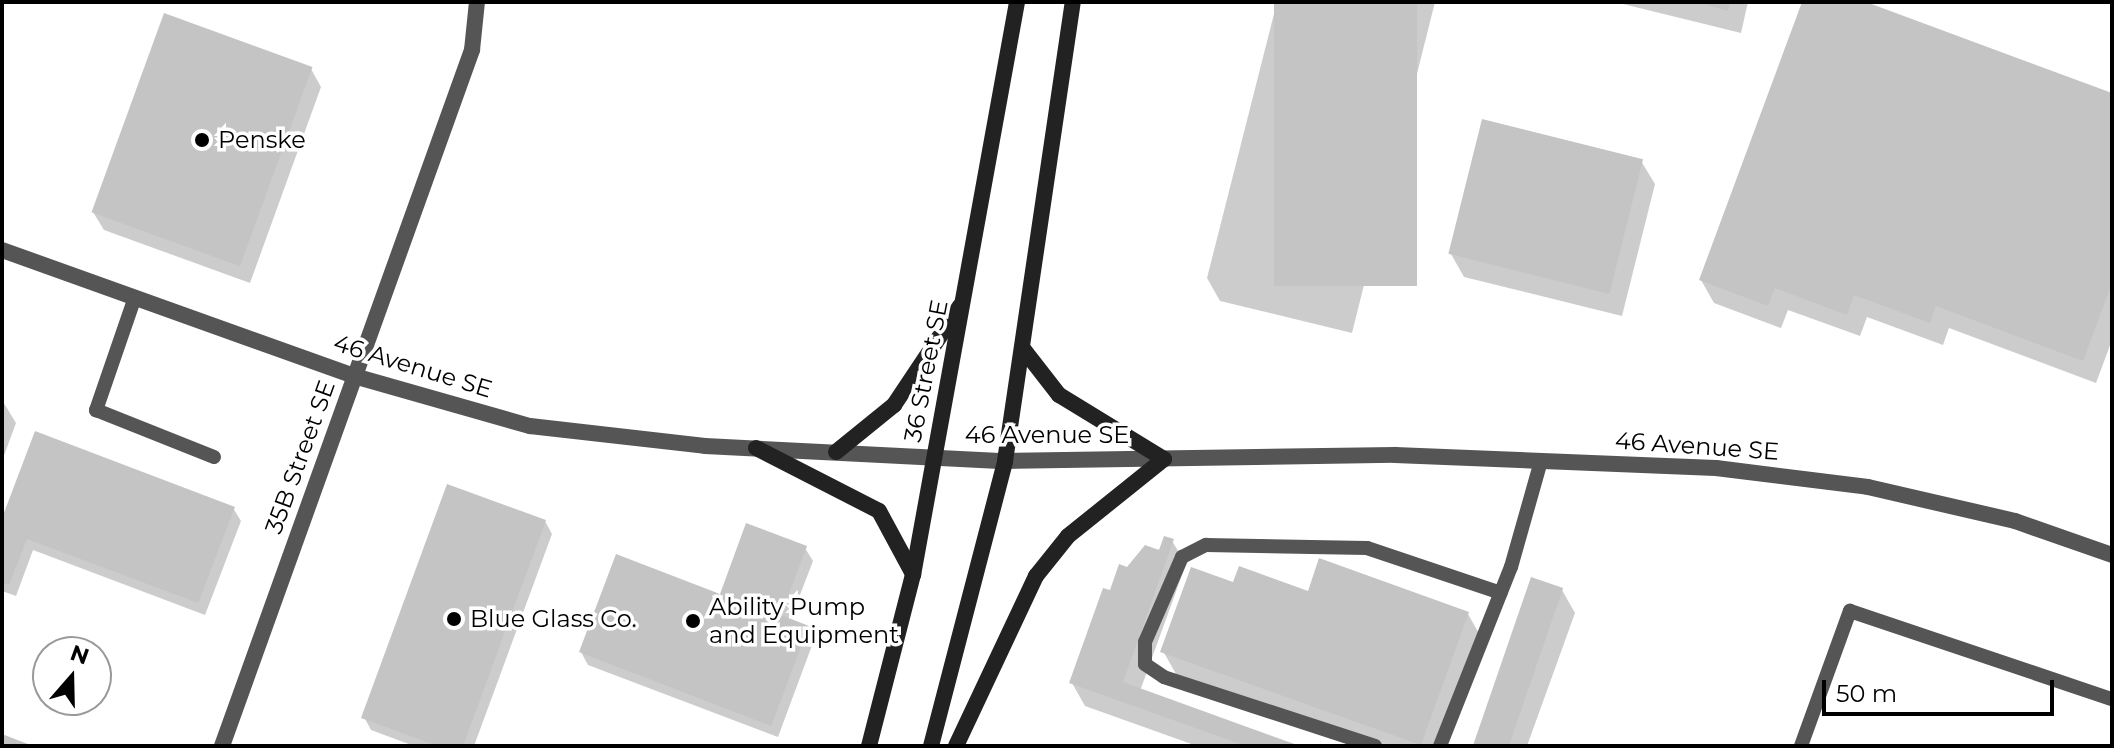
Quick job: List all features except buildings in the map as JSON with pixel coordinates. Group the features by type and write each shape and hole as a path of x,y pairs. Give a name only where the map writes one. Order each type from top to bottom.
{"street":[{"name":"35B Street SE","path":"222,746 472,50 477,2"},
{"name":"36 Street SE","path":"869,746 913,575 1017,2"},
{"path":"931,746 1005,461 1024,350 1073,2"},
{"name":"46 Avenue SE","path":"2,250 354,376 530,426 756,448 1005,461 1541,461 1716,468 1868,487 2015,521 2112,555"},
{"path":"836,452 894,405 965,298"},
{"path":"956,746 1036,576 1068,536 1164,459 1059,395 1024,350"},
{"path":"756,448 879,511 913,575"}],"lane":[{"path":"135,297 96,410 214,457"},
{"path":"1440,746 1501,593 1541,461"},
{"path":"1375,746 1164,677 1145,664 1145,642 1182,557 1206,545 1367,548 1501,593"},
{"path":"1801,746 1850,611 2112,699"}],"place":[{"name":"Penske","path":"202,140"},
{"name":"Blue Glass Co.","path":"454,619"},
{"name":"Ability Pump and Equipment","path":"693,621"}]}
